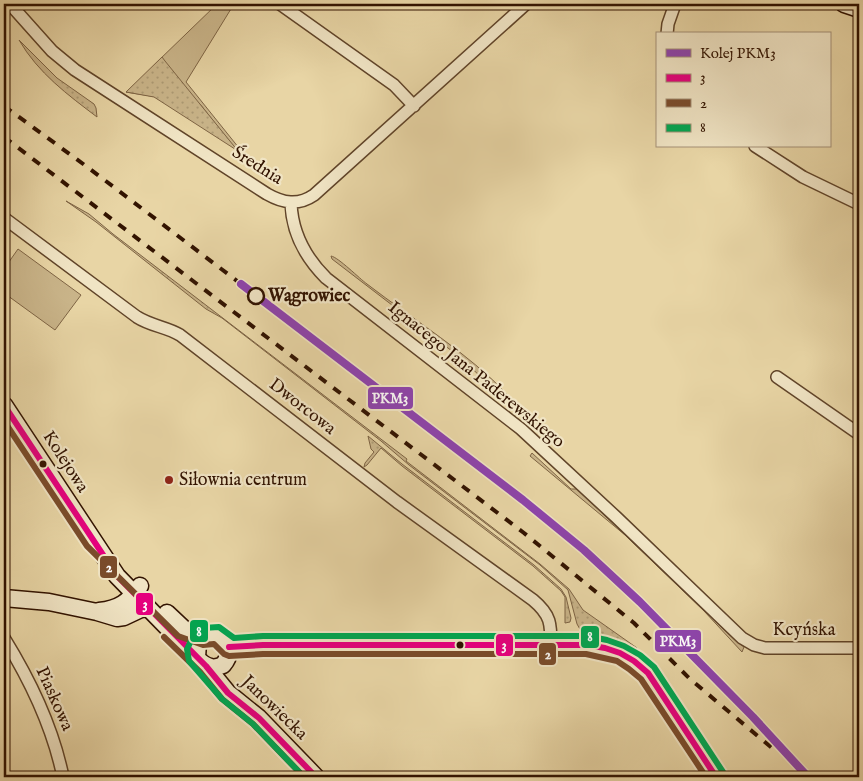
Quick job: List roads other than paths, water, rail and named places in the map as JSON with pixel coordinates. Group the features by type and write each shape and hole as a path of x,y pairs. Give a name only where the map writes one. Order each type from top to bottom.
{"street":[{"name":"Średnia","path":"10,4 52,51 75,70 267,194 279,200 291,202 301,202 314,195 526,4"},
{"path":"280,4 394,85 414,106"},
{"path":"667,32 675,4"},
{"path":"844,4 859,9"},
{"path":"758,148 803,177 859,204"},
{"name":"Ignacego Jana Paderewskiego","path":"291,202 292,219 297,236 310,259 326,278 521,429 616,517 734,631 750,643"},
{"name":"Dworcowa","path":"4,218 137,317 149,324 180,335 396,502 533,600 549,619 551,646"},
{"path":"777,376 859,434"},
{"name":"Kolejowa","path":"4,405 117,576 184,629 205,636"},
{"path":"4,588 29,594 49,602"},
{"path":"97,612 117,608 137,590"},
{"name":"Kolejowa","path":"137,590 148,608 202,662"},
{"path":"4,598 49,602 124,617 141,609 148,608"},
{"path":"216,635 226,642 229,647 228,657 223,665 212,668 202,662 198,644 205,636 216,635"},
{"name":"Piaskowa","path":"4,638 23,672 50,731 63,777"},
{"name":"Kcyńska","path":"750,643 765,648 859,648"},
{"path":"229,647 263,645 551,646 600,647 620,652 634,660 648,673 716,777"},
{"name":"Janowiecka","path":"202,662 228,693 259,718 316,777"},
{"path":"223,665 234,686 259,718"}],"railway":[{"path":"4,106 241,284"},
{"path":"4,137 524,533 634,623 690,679 772,748"}],"rail line":[{"name":"PKM3","path":"241,284 523,500 584,550 640,602 753,717 808,777"}],"place":[{"name":"Wągrowiec","path":"256,296"},
{"name":"Siłownia centrum","path":"169,480"}]}
